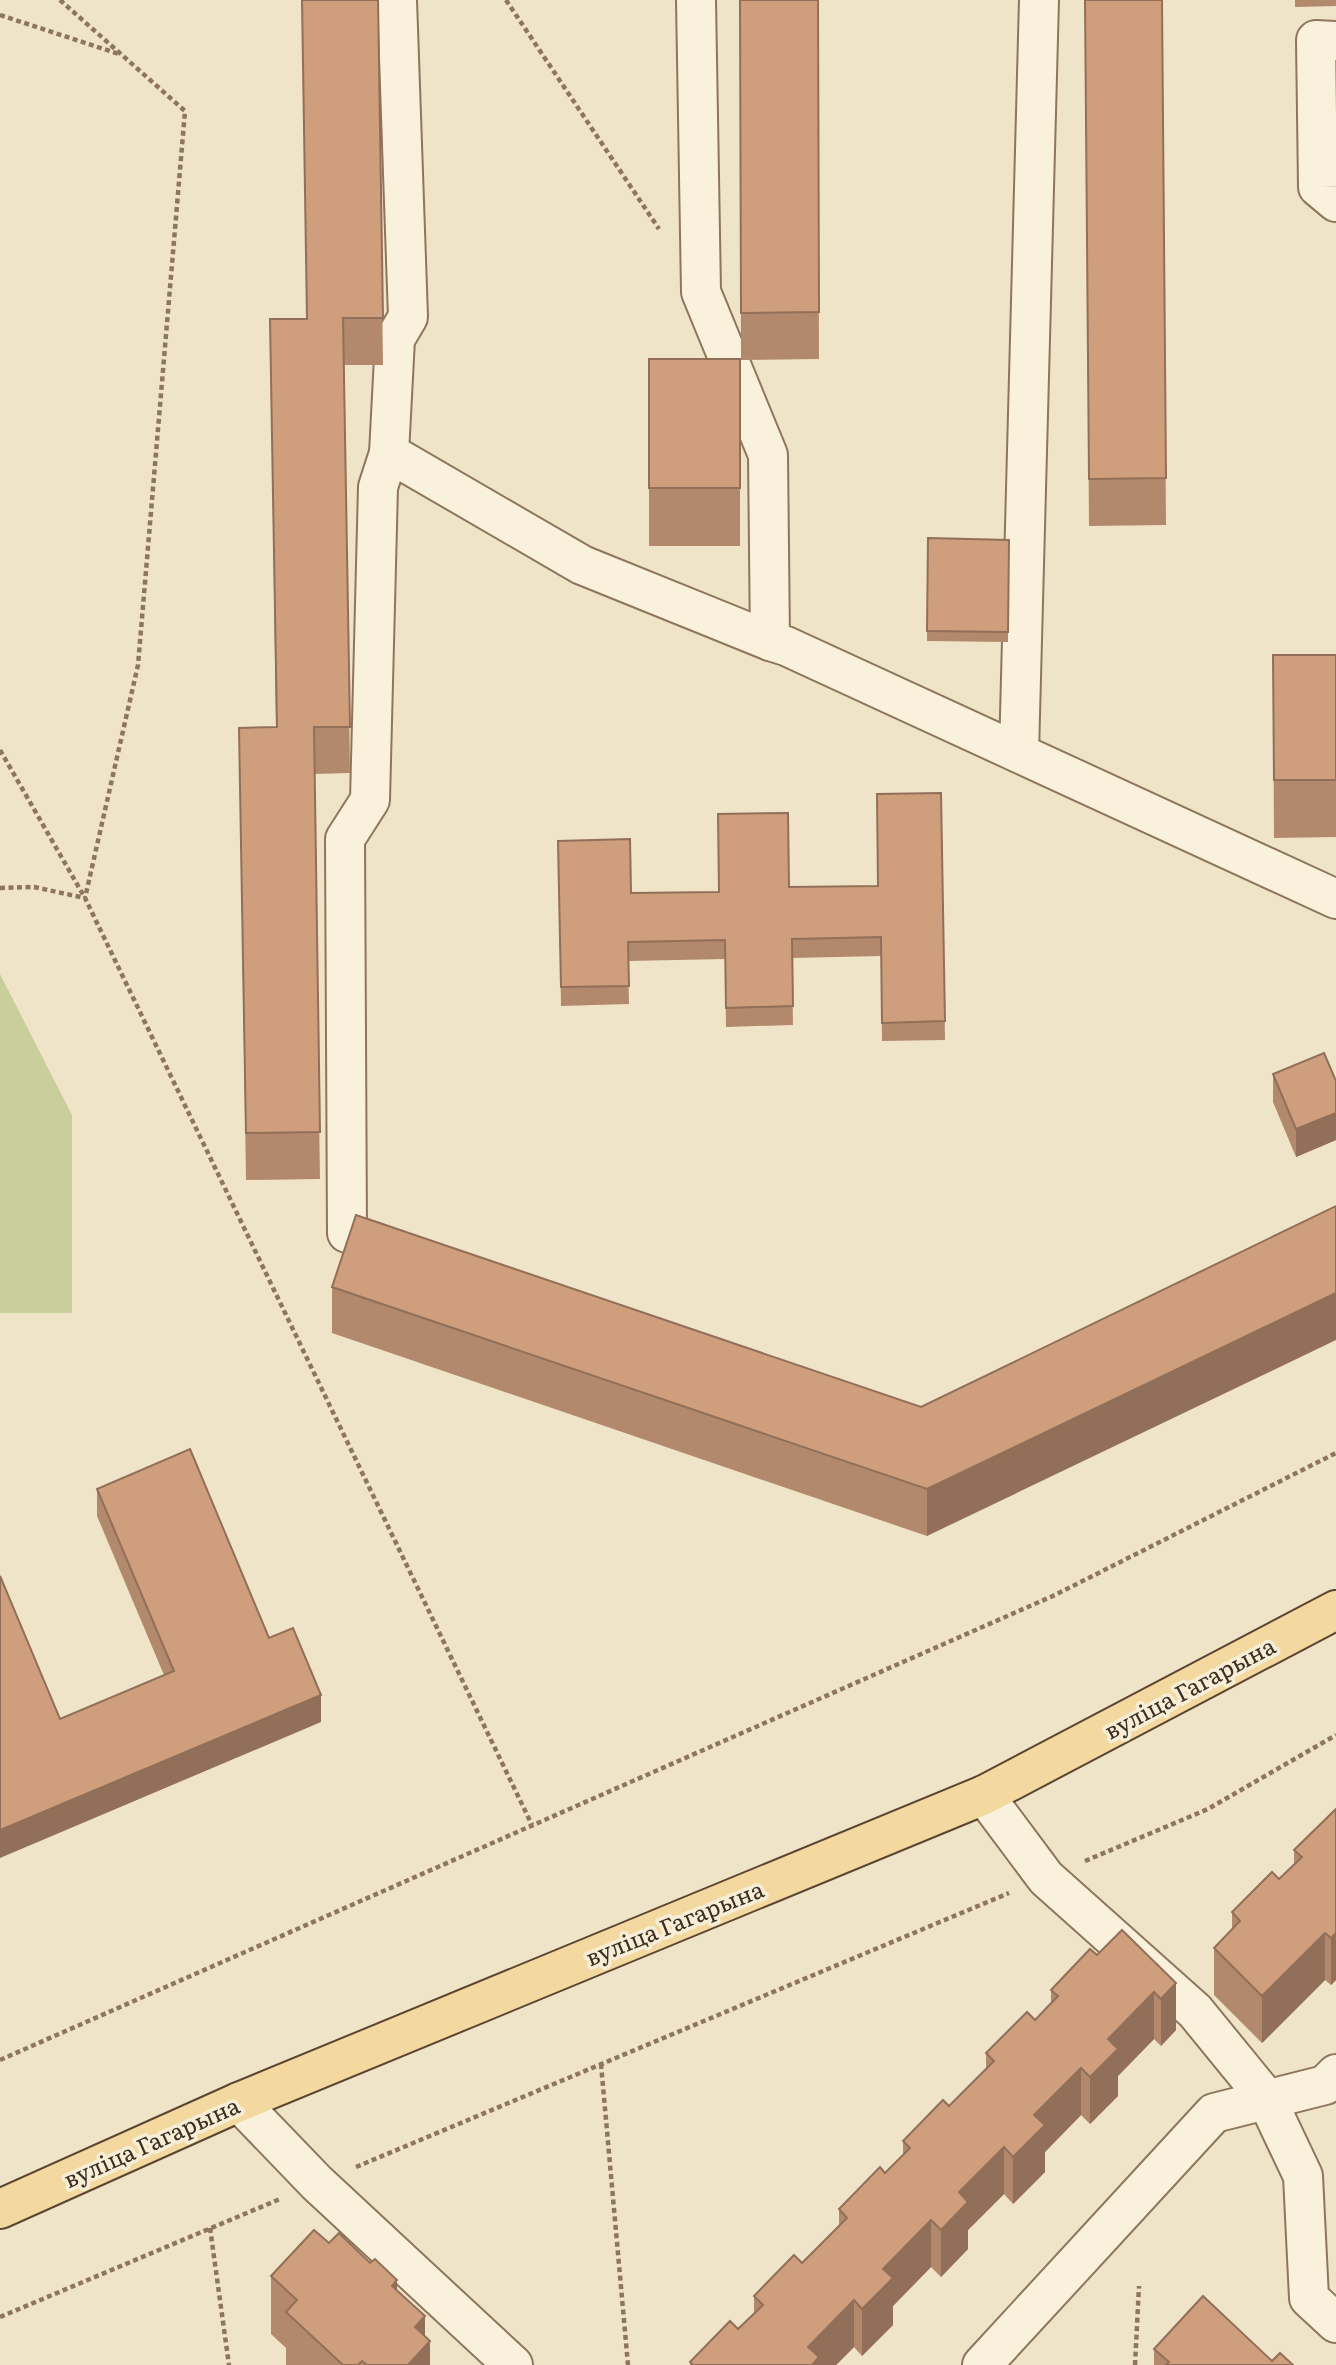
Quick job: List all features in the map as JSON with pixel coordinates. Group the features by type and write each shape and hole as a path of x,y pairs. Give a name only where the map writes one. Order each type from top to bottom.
{"main road":[{"name":"вуліца Гагарына","path":"0,2209 239,2102 984,1795 1336,1610"}],"lane":[{"path":"397,0 408,317 395,339 389,453 378,487 370,800 345,839 347,1233 426,1261"},
{"path":"695,0 701,292 768,455 770,641"},
{"path":"1019,753 1039,0"},
{"path":"1336,41 1316,40 1318,187 1336,202"},
{"path":"389,453 582,565 786,646 1336,899"},
{"path":"984,1795 1046,1878 1195,2011 1266,2098 1303,2176 1309,2298 1336,2323"},
{"path":"982,2365 1214,2113 1325,2085 1336,2074"},
{"path":"239,2102 317,2183 513,2365"}],"path":[{"path":"60,0 185,111 138,665 85,898"},
{"path":"506,0 663,236"},
{"path":"0,15 123,56"},
{"path":"0,750 85,898 532,1825"},
{"path":"0,888 34,887 85,898"},
{"path":"0,2060 1055,1595 1336,1453"},
{"path":"0,2317 1208,1809 1336,1735"},
{"path":"601,2064 628,2365"},
{"path":"210,2228 229,2365"},
{"path":"1135,2365 1139,2286"}],"green space":[{"path":"0,974 72,1115 72,1313 0,1313"}],"building":[{"path":"302,0 378,0 383,318 343,318 350,727 314,727 320,1132 246,1133 239,728 277,727 270,319 307,319"},
{"path":"740,0 818,0 819,312 741,313"},
{"path":"1085,0 1162,0 1166,478 1089,479"},
{"path":"649,359 740,359 740,488 649,488"},
{"path":"928,538 1009,540 1008,632 927,631"},
{"path":"1273,655 1336,655 1336,780 1274,780"},
{"path":"941,793 945,1021 882,1023 881,937 792,939 793,1006 726,1008 725,940 628,942 629,986 561,987 558,841 630,839 631,893 719,892 718,814 788,813 789,887 878,886 877,794"},
{"path":"1324,1053 1336,1081 1336,1113 1296,1129 1273,1074"},
{"path":"1336,1206 1336,1293 927,1489 332,1287 356,1215 921,1407"},
{"path":"190,1449 269,1638 293,1628 321,1695 0,1830 0,1576 60,1719 174,1671 97,1489"},
{"path":"1336,1809 1336,1933 1331,1938 1325,1933 1262,1996 1214,1948 1240,1921 1232,1912 1272,1872 1279,1879 1302,1857 1294,1850"},
{"path":"1122,1930 1176,1983 1161,1999 1154,1992 1108,2039 1118,2049 1090,2077 1081,2068 1034,2115 1045,2125 1013,2157 1004,2147 959,2192 968,2202 941,2230 931,2220 883,2269 893,2278 862,2309 854,2300 808,2347 819,2357 812,2365 693,2365 690,2362 730,2321 738,2329 763,2305 754,2296 794,2255 802,2263 847,2218 839,2209 880,2167 885,2173 910,2148 903,2141 943,2100 949,2106 994,2061 986,2053 1027,2012 1035,2020 1058,1996 1051,1990 1090,1949 1097,1955"},
{"path":"314,2230 329,2243 339,2233 370,2263 375,2259 397,2280 392,2286 425,2316 415,2327 430,2341 408,2365 367,2365 362,2361 358,2365 343,2365 286,2312 297,2300 271,2276"},
{"path":"1203,2296 1272,2361 1280,2353 1293,2365 1166,2365 1169,2362 1154,2349"}]}
